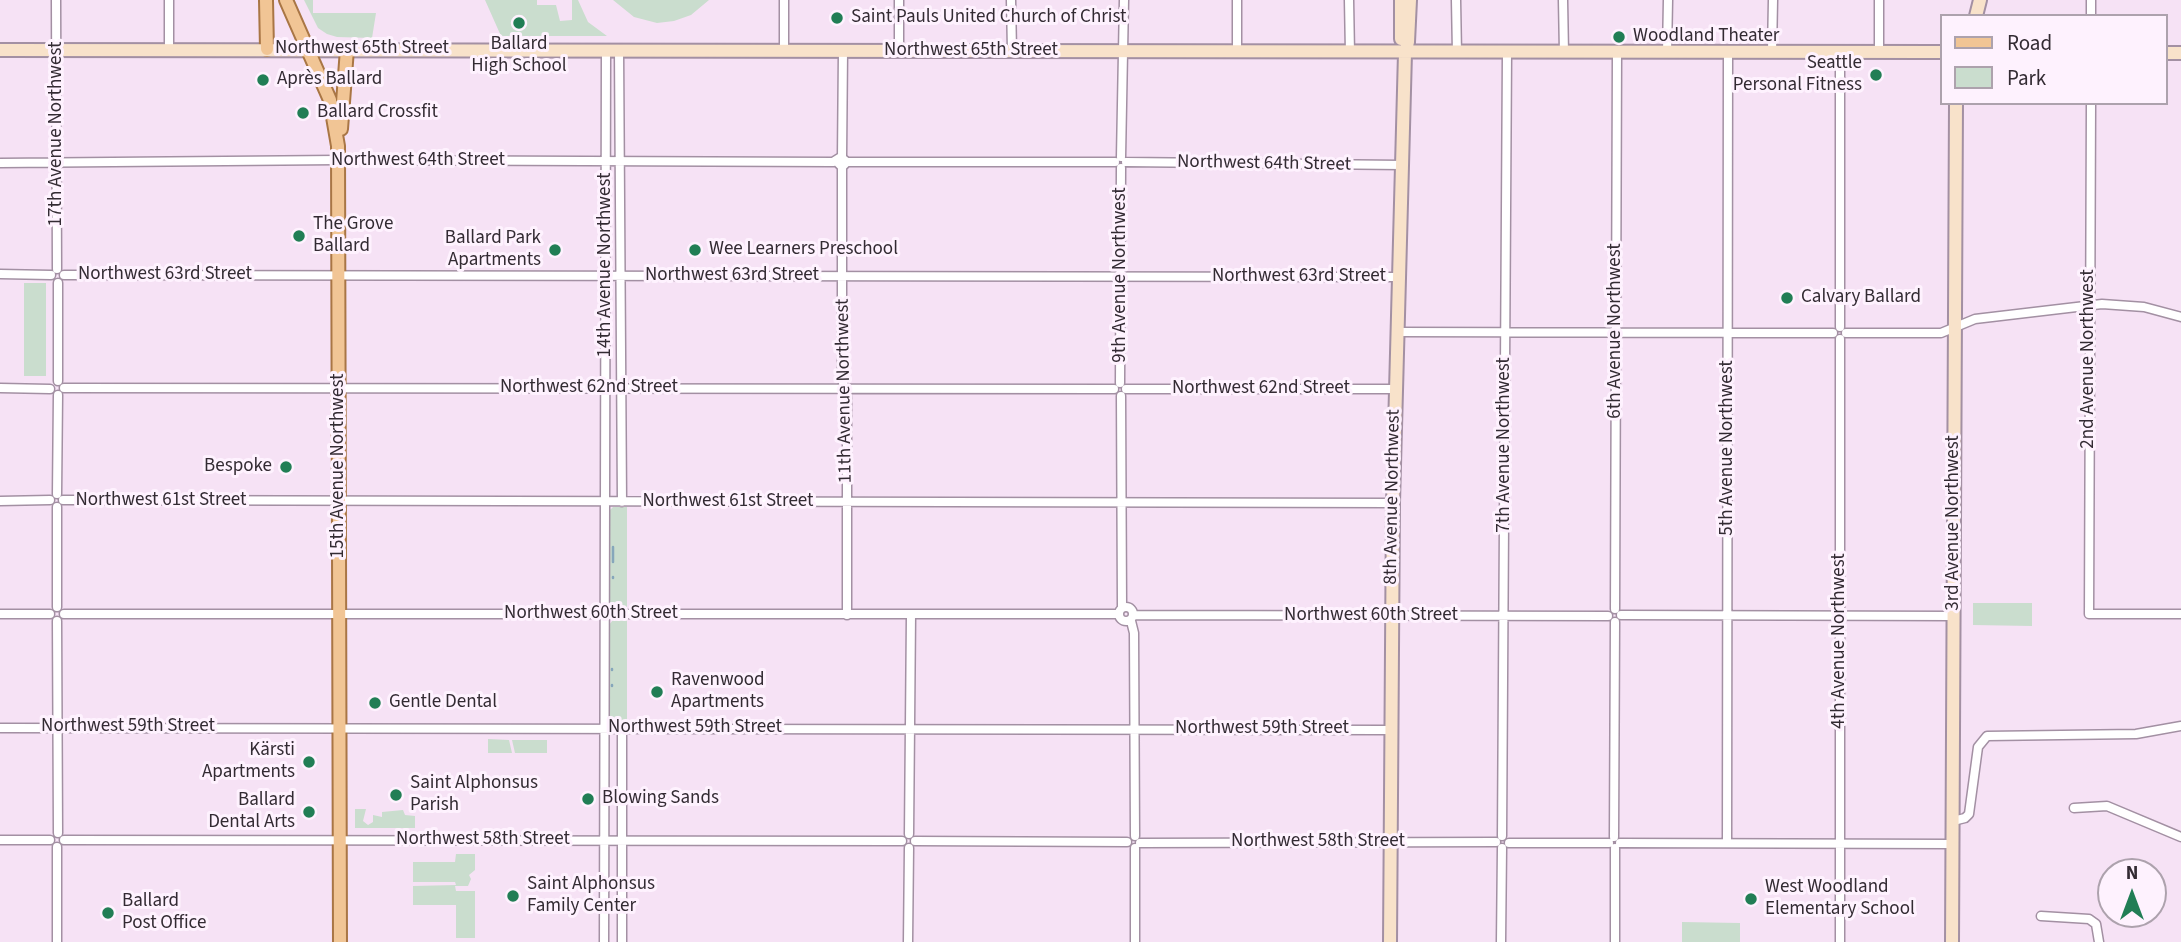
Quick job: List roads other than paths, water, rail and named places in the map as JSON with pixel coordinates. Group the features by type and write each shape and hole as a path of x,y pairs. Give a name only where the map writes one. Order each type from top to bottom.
{"main road":[{"path":"266,0 267,49"},
{"name":"15th Avenue Northwest","path":"286,0 330,100 338,153 340,942"},
{"path":"338,153 347,49"}],"street":[{"name":"17th Avenue Northwest","path":"57,0 57,273"},
{"path":"169,0 169,49"},
{"path":"784,0 784,51"},
{"path":"899,0 899,51"},
{"path":"1011,0 1012,51"},
{"name":"9th Avenue Northwest","path":"1120,611 1124,0"},
{"path":"1237,0 1237,52"},
{"path":"1349,0 1350,52"},
{"name":"8th Avenue Northwest","path":"1401,0 1401,43 1405,53"},
{"name":"8th Avenue Northwest","path":"1390,942 1393,503 1405,53 1410,0"},
{"path":"1456,0 1457,53"},
{"path":"1563,0 1564,52"},
{"path":"1667,53 1668,0"},
{"path":"1772,52 1773,0"},
{"path":"1879,0 1879,52"},
{"name":"Northwest 65th Street","path":"0,50 1940,52"},
{"name":"14th Avenue Northwest","path":"604,942 606,162 612,50"},
{"name":"14th Avenue Northwest","path":"612,50 621,162 622,502"},
{"name":"11th Avenue Northwest","path":"843,51 842,379 845,389 848,502 847,615"},
{"name":"5th Avenue Northwest","path":"1727,843 1728,52"},
{"name":"7th Avenue Northwest","path":"1501,942 1507,53"},
{"name":"6th Avenue Northwest","path":"1615,942 1617,53"},
{"name":"4th Avenue Northwest","path":"1840,53 1840,942"},
{"name":"3rd Avenue Northwest","path":"1952,942 1956,105"},
{"name":"2nd Avenue Northwest","path":"2091,105 2088,306 2089,614 2181,614"},
{"name":"Northwest 64th Street","path":"0,163 338,153 606,162 1402,165"},
{"path":"57,273 60,388 57,728 61,836 57,847 57,942"},
{"name":"Northwest 63rd Street","path":"0,274 1399,277"},
{"path":"1397,332 1941,333 1955,330 1975,319 2088,306 2134,305 2181,317"},
{"path":"0,388 50,388 52,383 60,388"},
{"name":"Northwest 62nd Street","path":"60,388 1396,389"},
{"name":"Northwest 61st Street","path":"0,501 1393,503"},
{"path":"1120,611 1130,609 1134,633 1135,942"},
{"name":"Northwest 60th Street","path":"0,614 911,615 1120,611"},
{"path":"908,942 911,615"},
{"name":"Northwest 60th Street","path":"1132,618 1391,615 1954,616"},
{"path":"1953,821 1969,814 1977,750 1987,736 2136,734 2181,726"},
{"name":"Northwest 59th Street","path":"0,727 1390,730"},
{"path":"622,728 622,942"},
{"path":"2074,808 2107,806 2181,837"},
{"path":"0,840 50,840 61,836"},
{"name":"Northwest 58th Street","path":"61,836 340,840 1952,844"},
{"path":"50,840 52,845 57,847"},
{"path":"2041,916 2089,919 2096,924 2099,942"}],"waterway":[{"path":"613,547 613,562"}],"place":[{"name":"Saint Pauls United Church of Christ","path":"837,18"},
{"name":"Ballard High School","path":"519,23"},
{"name":"Woodland Theater","path":"1619,37"},
{"name":"Seattle Personal Fitness","path":"1876,75"},
{"name":"Après Ballard","path":"263,80"},
{"name":"Ballard Crossfit","path":"303,113"},
{"name":"The Grove Ballard","path":"299,236"},
{"name":"Ballard Park Apartments","path":"555,250"},
{"name":"Wee Learners Preschool","path":"695,250"},
{"name":"Calvary Ballard","path":"1787,298"},
{"name":"Bespoke","path":"286,467"},
{"name":"Ravenwood Apartments","path":"657,692"},
{"name":"Gentle Dental","path":"375,703"},
{"name":"Kärsti Apartments","path":"309,762"},
{"name":"Saint Alphonsus Parish","path":"396,795"},
{"name":"Blowing Sands","path":"588,799"},
{"name":"Ballard Dental Arts","path":"309,812"},
{"name":"Saint Alphonsus Family Center","path":"513,896"},
{"name":"West Woodland Elementary School","path":"1751,899"},
{"name":"Ballard Post Office","path":"108,913"}]}
